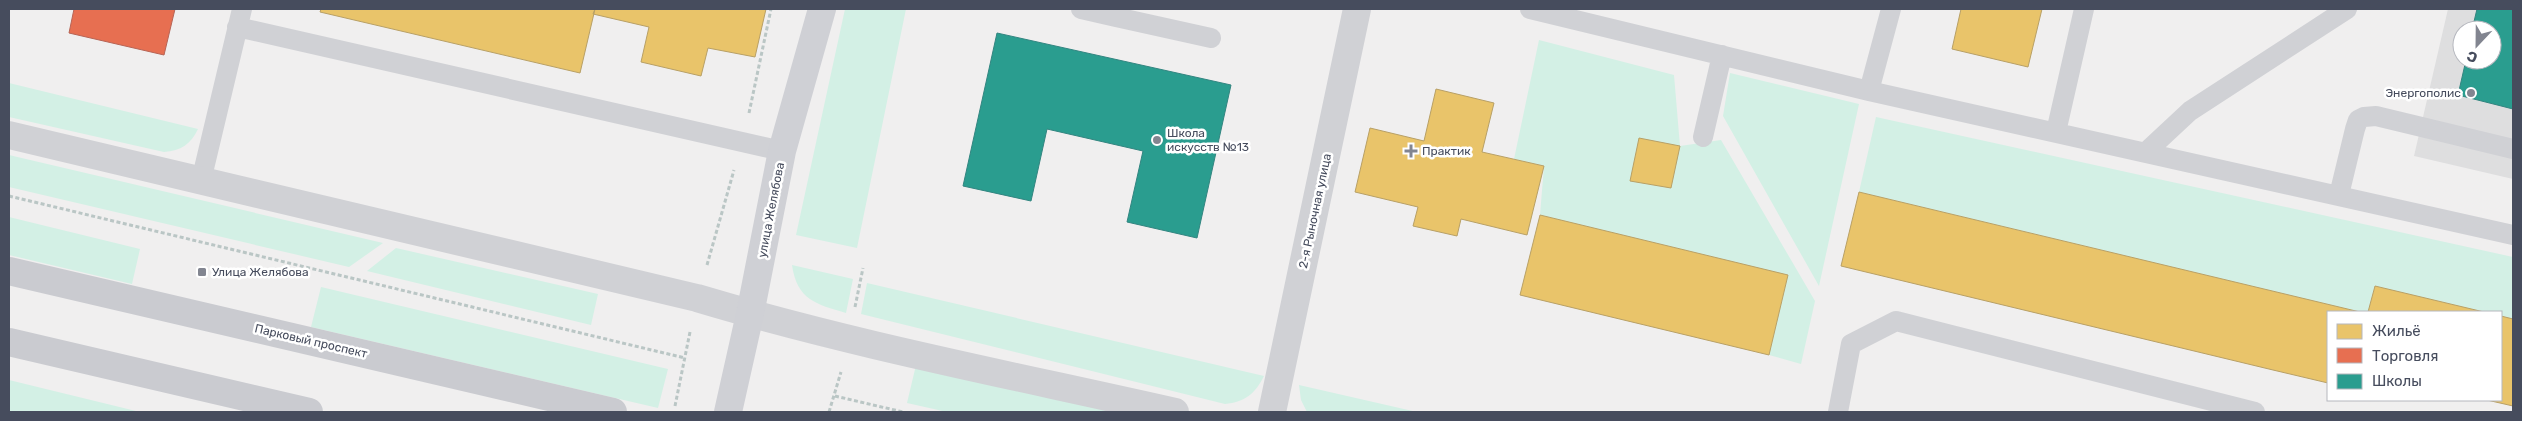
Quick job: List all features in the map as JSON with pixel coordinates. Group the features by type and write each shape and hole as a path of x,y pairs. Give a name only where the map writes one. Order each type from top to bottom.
{"main road":[{"name":"Парковый проспект","path":"9,271 613,412"},
{"path":"9,342 309,412"}],"street":[{"name":"улица Желябова","path":"728,412 750,314 782,152 822,9"},
{"name":"2-я Рыночная улица","path":"1272,412 1357,9"},
{"path":"9,135 698,298 750,314 1175,412"}],"lane":[{"path":"1081,9 1117,13 1212,38"},
{"path":"1530,9 1869,91 2513,235"},
{"path":"1869,91 1891,9"},
{"path":"2056,132 2084,9"},
{"path":"2146,152 2190,111 2347,9"},
{"path":"201,181 240,18 782,152"},
{"path":"1703,137 1722,55"},
{"path":"2339,196 2355,129 2358,120 2364,116 2376,116 2513,149"},
{"path":"1838,412 1851,344 1896,321 2255,412"}],"path":[{"path":"9,196 685,358 675,406"},
{"path":"829,412 835,396 903,412"}],"shaded area":[{"name":"Энергополис","path":"2448,9 2513,9 2513,179 2414,156"}],"green space":[{"path":"845,9 906,9 857,248 796,235"},
{"path":"1539,40 1674,75 1680,146 1721,140 1815,301 1801,364 1769,355 1788,275 1540,215 1544,166 1514,159"},
{"path":"1730,73 1859,104 1819,286 1723,116"},
{"path":"9,83 198,129 185,146 164,152 9,117"},
{"path":"1876,117 2513,257 2513,319 2502,316 2502,311 2480,311 2375,286 2368,311 2356,311 1859,192"},
{"path":"9,155 383,243 349,267 9,187"},
{"path":"9,217 140,249 132,284 9,255"},
{"path":"396,248 598,294 591,325 367,271"},
{"path":"792,265 853,279 846,313 817,303 803,293 798,286"},
{"path":"867,283 1264,376 1257,388 1249,396 1225,404 861,314"},
{"path":"321,287 668,369 658,408 311,327"},
{"path":"916,365 1114,412 947,412 907,403"},
{"path":"9,380 140,412 9,412"},
{"path":"1299,385 1417,412 1307,412 1301,400"}],"building: Жильё":[{"path":"321,9 595,9 580,73 320,12"},
{"path":"595,9 766,9 755,57 708,48 701,76 641,62 649,27 593,14"},
{"path":"1961,9 2042,9 2028,67 1952,49"},
{"path":"1436,89 1494,103 1482,152 1544,166 1527,235 1461,219 1457,236 1413,226 1418,207 1355,192 1370,128 1424,141"},
{"path":"1639,138 1680,146 1671,188 1630,181"},
{"path":"1859,192 2356,311 2327,311 2327,383 1841,266"},
{"path":"1540,215 1788,275 1769,355 1520,295"},
{"path":"2375,286 2480,311 2368,311"},
{"path":"2502,316 2513,319 2513,406 2491,401 2502,401"}],"building: Торговля":[{"path":"74,9 175,9 164,55 69,33"}],"building: Школы":[{"path":"2477,9 2513,9 2513,109 2458,95 2464,70 2502,70 2502,20 2474,20"},
{"name":"Школа искусств №13","path":"997,33 1231,85 1197,238 1127,222 1143,151 1047,129 1031,201 963,186"}],"place":[{"name":"Энергополис","path":"2471,93"},
{"name":"Школа искусств №13","path":"1157,140"},
{"name":"Практик","path":"1411,151"},
{"name":"Улица Желябова","path":"202,272"}]}
